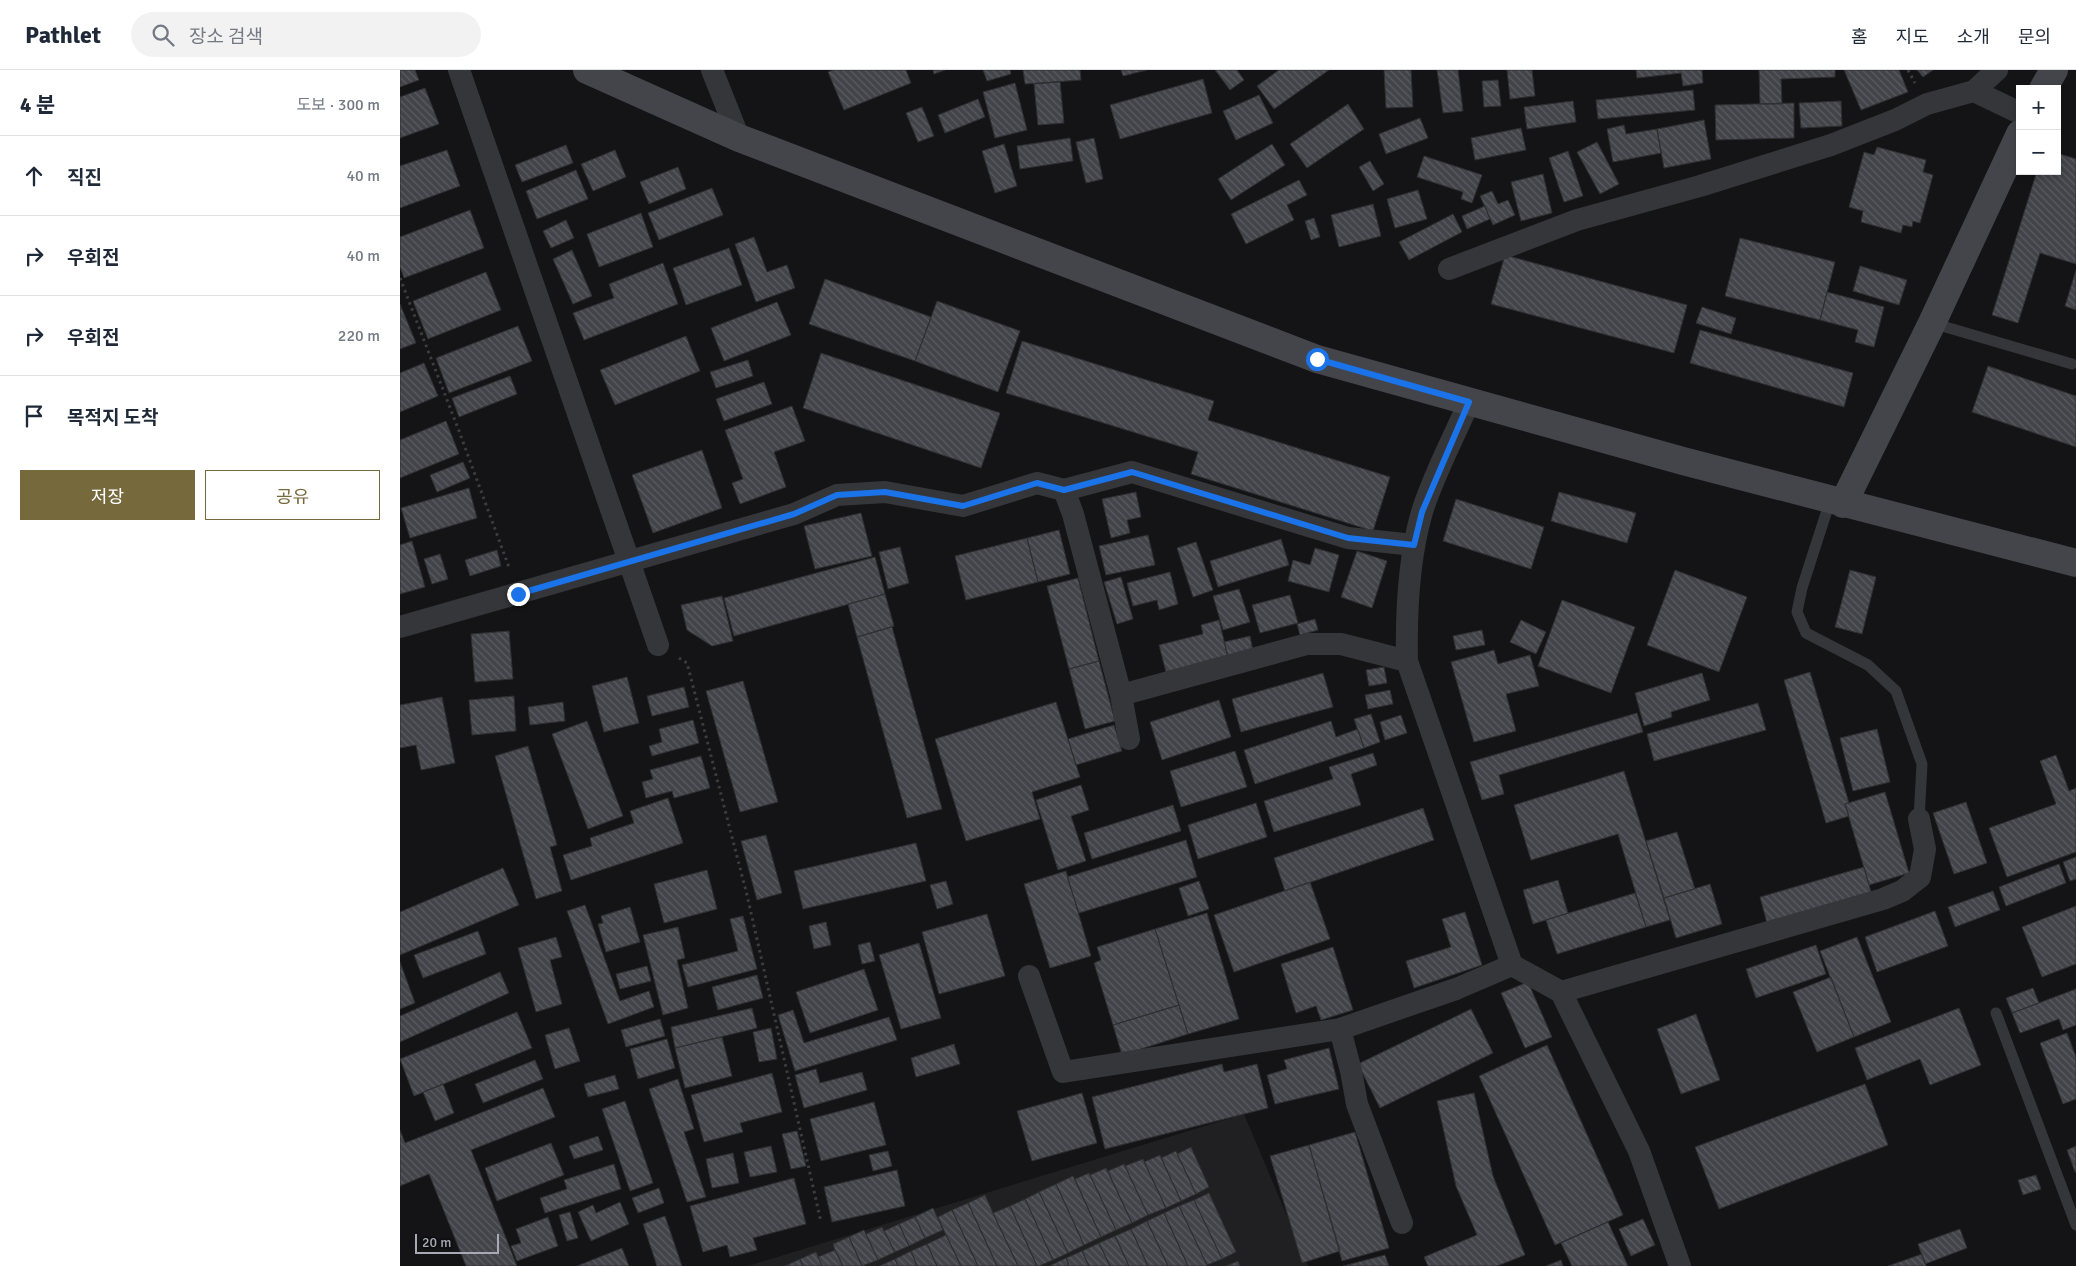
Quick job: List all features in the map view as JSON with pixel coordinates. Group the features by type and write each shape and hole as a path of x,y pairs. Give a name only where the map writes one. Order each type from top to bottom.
{"main road":[{"path":"587,70 739,138 1317,359 1836,502 2076,563"},
{"path":"2045,85 2054,70"},
{"path":"1836,502 1932,323 2016,143"}],"street":[{"path":"459,70 658,644"},
{"path":"712,70 739,138"},
{"path":"1449,268 1577,220 1700,186 1831,145 1895,120 1927,104 1974,91 1997,70"},
{"path":"1974,91 2016,111"},
{"path":"1469,402 1422,512 1414,545 1406,628 1407,661 1512,965 1560,992 1640,1151 1680,1266"},
{"path":"400,628 794,514 837,495 885,492 963,506 1037,483 1064,490 1132,472 1348,538 1414,545"},
{"path":"1064,490 1075,523 1121,695 1129,739"},
{"path":"1121,695 1307,644 1341,644 1407,661"},
{"path":"1560,992 1883,899 1902,891 1920,877 1925,849 1919,819"},
{"path":"1029,976 1063,1072 1340,1029 1456,989 1512,965"},
{"path":"1340,1029 1357,1104 1402,1223"}],"lane":[{"path":"1932,323 2072,364"},
{"path":"1836,502 1802,588 1797,612 1806,633 1868,665 1896,691 1922,764 1919,819"},
{"path":"1996,1012 2076,1225"}],"path":[{"path":"400,278 459,431 518,594"},
{"path":"658,644 687,663 747,895 822,1222"}],"shaded area":[{"path":"1244,1114 1308,1266 748,1266"}],"building":[{"path":"400,70 415,70 419,80 400,87"},
{"path":"833,70 906,70 911,83 844,110 828,72"},
{"path":"933,70 945,70 934,74"},
{"path":"983,70 1010,70 1011,74 987,81"},
{"path":"1023,70 1080,70 1081,80 1025,84"},
{"path":"1121,70 1147,70 1123,76"},
{"path":"1215,70 1237,70 1244,80 1230,90"},
{"path":"1279,70 1329,70 1274,109 1257,86"},
{"path":"1384,70 1411,70 1413,107 1386,108"},
{"path":"1437,70 1458,70 1463,111 1443,113"},
{"path":"1507,70 1532,70 1535,96 1510,99"},
{"path":"1636,70 1702,70 1703,83 1683,86 1681,73 1637,78"},
{"path":"1759,70 1835,70 1835,77 1781,79 1782,104 1760,104"},
{"path":"1844,70 1899,70 1908,92 1861,110"},
{"path":"1917,70 1933,70 1923,77"},
{"path":"1203,79 1212,113 1120,139 1110,105"},
{"path":"1498,80 1501,106 1484,107 1482,81"},
{"path":"1060,82 1064,123 1038,125 1034,84"},
{"path":"1015,83 1027,130 995,138 983,92"},
{"path":"425,88 439,124 400,138 400,97"},
{"path":"1693,90 1695,110 1598,119 1596,100"},
{"path":"1259,95 1273,123 1236,140 1223,111"},
{"path":"978,99 985,117 945,133 938,115"},
{"path":"1573,101 1576,122 1527,129 1524,107"},
{"path":"1841,101 1842,126 1801,128 1799,103"},
{"path":"1794,103 1794,138 1716,140 1715,105"},
{"path":"1348,104 1364,129 1307,168 1290,144"},
{"path":"922,107 934,136 918,142 906,113"},
{"path":"1420,118 1428,138 1386,154 1379,134"},
{"path":"1704,120 1711,159 1664,168 1657,129"},
{"path":"1624,125 1626,134 1657,129 1661,153 1613,162 1607,129"},
{"path":"1521,128 1526,150 1475,160 1471,138"},
{"path":"1070,138 1073,161 1020,169 1017,146"},
{"path":"1094,138 1103,179 1086,183 1076,142"},
{"path":"1597,142 1619,184 1600,194 1577,152"},
{"path":"1004,144 1017,186 995,193 982,151"},
{"path":"1272,144 1285,165 1231,200 1218,179"},
{"path":"566,145 573,163 522,182 515,165"},
{"path":"1877,147 1926,160 1923,172 1933,175 1920,223 1913,221 1912,227 1903,225 1901,233 1861,222 1863,211 1849,207 1864,152 1874,155"},
{"path":"447,150 460,186 400,208 400,166"},
{"path":"615,150 626,177 593,191 581,164"},
{"path":"1568,151 1583,196 1564,202 1549,158"},
{"path":"2061,154 2076,159 2076,264 2040,253 2018,323 1992,315 2036,175 2061,175"},
{"path":"1424,156 1482,175 1472,203 1461,199 1463,192 1417,177"},
{"path":"1370,161 1384,184 1373,191 1359,167"},
{"path":"678,167 686,189 649,204 640,182"},
{"path":"576,170 588,199 537,219 526,191"},
{"path":"1543,174 1552,213 1521,221 1511,182"},
{"path":"1299,180 1307,195 1287,205 1294,220 1246,244 1231,214"},
{"path":"712,188 723,215 659,240 648,213"},
{"path":"1418,190 1427,219 1395,228 1387,199"},
{"path":"1492,191 1498,204 1508,200 1515,215 1493,225 1480,196"},
{"path":"1373,204 1381,236 1339,247 1331,215"},
{"path":"1485,206 1490,219 1467,229 1462,216"},
{"path":"470,210 484,248 404,278 400,267 400,237"},
{"path":"641,213 653,247 599,267 587,234"},
{"path":"1453,214 1462,232 1409,260 1399,242"},
{"path":"1314,218 1320,237 1311,240 1305,221"},
{"path":"566,220 574,238 551,248 543,231"},
{"path":"754,237 767,272 787,265 795,288 756,302 735,244"},
{"path":"1740,238 1835,262 1820,320 1725,296"},
{"path":"729,248 742,285 686,305 673,268"},
{"path":"572,250 592,296 573,304 553,259"},
{"path":"1505,255 1687,305 1674,353 1491,304"},
{"path":"663,263 678,304 584,340 573,313 614,298 609,284"},
{"path":"1860,266 1907,280 1899,305 1853,291"},
{"path":"2076,270 2076,310 2065,306"},
{"path":"486,272 501,310 428,339 413,301"},
{"path":"825,279 931,317 915,361 809,324"},
{"path":"1827,292 1884,307 1874,347 1855,342 1858,330 1820,320"},
{"path":"937,301 1020,331 998,392 915,361"},
{"path":"777,302 791,335 724,361 711,328"},
{"path":"400,304 416,343 400,349"},
{"path":"1702,307 1736,318 1731,334 1696,323"},
{"path":"518,326 532,361 449,393 436,358"},
{"path":"1700,330 1853,373 1844,407 1690,363"},
{"path":"686,336 700,371 615,405 600,370"},
{"path":"1022,341 1214,401 1208,420 1390,477 1373,531 1191,474 1198,452 1006,393"},
{"path":"821,353 1000,413 981,468 803,408"},
{"path":"748,360 753,376 716,388 710,372"},
{"path":"424,363 438,396 400,412 400,373"},
{"path":"1988,366 2076,396 2076,447 1972,412"},
{"path":"510,376 517,394 459,417 452,398"},
{"path":"764,382 772,404 724,421 716,399"},
{"path":"792,406 805,441 774,452 786,487 740,504 732,483 743,479 725,430"},
{"path":"446,421 459,454 400,478 400,440"},
{"path":"702,450 722,508 653,533 632,475"},
{"path":"463,462 470,478 437,492 430,475"},
{"path":"469,488 477,518 410,538 401,508"},
{"path":"1136,492 1141,517 1127,520 1130,533 1111,538 1102,499"},
{"path":"1559,492 1636,513 1627,543 1551,521"},
{"path":"1456,499 1544,527 1531,569 1443,541"},
{"path":"861,513 872,556 815,569 804,526"},
{"path":"1059,530 1070,574 1038,582 1027,538"},
{"path":"1148,535 1155,565 1106,575 1099,546"},
{"path":"1027,538 1038,582 966,600 955,556"},
{"path":"1281,539 1289,565 1218,587 1210,561"},
{"path":"412,541 425,587 400,594 400,545"},
{"path":"1196,542 1213,590 1193,597 1177,548"},
{"path":"900,547 909,583 888,589 879,552"},
{"path":"1315,548 1339,555 1329,592 1288,581 1293,560 1310,565"},
{"path":"497,550 501,566 470,576 465,560"},
{"path":"1357,551 1387,561 1372,608 1341,597"},
{"path":"440,554 448,579 432,584 424,559"},
{"path":"875,557 885,594 734,636 724,598"},
{"path":"1675,570 1747,597 1719,672 1647,645"},
{"path":"1850,570 1876,577 1862,634 1835,627"},
{"path":"1170,572 1178,604 1159,610 1157,600 1133,606 1127,583"},
{"path":"1121,577 1133,619 1117,624 1104,582"},
{"path":"1078,578 1099,661 1069,669 1047,586"},
{"path":"1239,589 1250,622 1223,630 1213,596"},
{"path":"885,594 894,626 857,637 848,604"},
{"path":"1290,595 1298,623 1260,633 1252,605"},
{"path":"722,596 733,641 712,646 687,630 681,605"},
{"path":"1562,600 1635,627 1611,693 1538,666"},
{"path":"1315,619 1318,630 1300,635 1297,624"},
{"path":"1219,620 1228,657 1166,672 1159,645 1203,634 1201,625"},
{"path":"1521,620 1546,632 1536,654 1510,642"},
{"path":"892,627 942,809 907,818 857,637"},
{"path":"1482,630 1485,645 1456,650 1453,636"},
{"path":"509,631 513,679 475,682 471,634"},
{"path":"1250,636 1253,651 1228,657 1224,642"},
{"path":"1494,650 1498,664 1530,655 1539,686 1506,694 1516,731 1474,742 1451,662"},
{"path":"1099,661 1115,721 1085,729 1069,669"},
{"path":"1384,667 1387,683 1369,686 1366,670"},
{"path":"1810,672 1849,803 1845,804 1849,816 1826,823 1784,680"},
{"path":"1323,673 1333,707 1241,732 1232,699"},
{"path":"1702,673 1710,700 1671,712 1672,717 1644,726 1635,693"},
{"path":"627,677 639,723 604,732 592,686"},
{"path":"743,681 778,802 740,812 706,691"},
{"path":"684,687 689,707 652,716 647,696"},
{"path":"1390,690 1393,704 1368,709 1365,695"},
{"path":"514,696 516,731 472,735 469,700"},
{"path":"442,697 455,763 421,770 416,745 400,748 400,705"},
{"path":"1219,700 1231,737 1162,760 1150,722"},
{"path":"563,702 565,721 530,725 528,707"},
{"path":"1056,702 1080,777 1032,792 1040,819 966,841 935,739"},
{"path":"1758,703 1766,730 1654,761 1647,734"},
{"path":"1637,713 1643,732 1499,775 1504,794 1482,800 1470,762"},
{"path":"1371,714 1380,742 1364,748 1354,719"},
{"path":"1401,715 1407,733 1385,740 1380,722"},
{"path":"693,720 699,743 652,756 649,746 662,742 659,729"},
{"path":"587,721 623,816 588,829 552,734"},
{"path":"1331,721 1336,737 1358,729 1364,748 1255,784 1244,750"},
{"path":"1114,725 1122,751 1076,765 1068,739"},
{"path":"1877,729 1890,782 1853,791 1840,738"},
{"path":"528,746 557,845 550,847 562,891 536,899 495,756"},
{"path":"1235,751 1247,787 1181,807 1170,771"},
{"path":"1373,753 1377,765 1351,774 1361,805 1274,832 1264,801 1333,779 1329,767"},
{"path":"2056,755 2069,791 2076,788 2076,852 2007,877 1989,828 2056,804 2040,761"},
{"path":"701,756 710,788 674,798 672,791 646,798 642,782 653,779 650,770"},
{"path":"1624,771 1670,920 1646,927 1618,834 1531,860 1514,805"},
{"path":"1081,785 1089,810 1071,816 1086,861 1058,870 1036,800"},
{"path":"1885,792 1909,873 1869,885 1845,804"},
{"path":"668,798 683,843 571,880 563,855 592,846 590,838 634,823 630,811"},
{"path":"1966,802 1987,863 1954,874 1933,813"},
{"path":"1256,803 1267,837 1198,859 1188,825"},
{"path":"1173,805 1181,831 1092,859 1084,833"},
{"path":"1423,808 1434,840 1285,891 1274,858"},
{"path":"1677,832 1695,889 1664,898 1646,841"},
{"path":"766,835 782,893 757,900 741,841"},
{"path":"1186,840 1197,877 1079,913 1067,877"},
{"path":"916,843 926,881 803,909 794,871"},
{"path":"2076,857 2076,879 2070,881 2063,862"},
{"path":"2059,864 2066,883 2006,906 1999,887"},
{"path":"1864,867 1871,892 1767,923 1760,897"},
{"path":"503,868 519,905 400,955 400,912"},
{"path":"707,870 717,909 664,923 654,884"},
{"path":"1066,871 1091,956 1050,968 1024,884"},
{"path":"1558,880 1568,913 1533,924 1523,890"},
{"path":"946,881 953,904 937,909 930,885"},
{"path":"1199,881 1209,909 1188,916 1179,888"},
{"path":"1310,882 1330,939 1234,972 1214,915"},
{"path":"1710,884 1722,924 1676,938 1664,898"},
{"path":"1993,891 2000,910 1955,927 1948,907"},
{"path":"1635,893 1646,927 1557,954 1546,920"},
{"path":"585,905 620,1001 649,991 654,1007 608,1024 567,911"},
{"path":"2076,906 2076,964 2042,977 2022,927"},
{"path":"630,907 640,942 606,952 598,924 603,923 601,916"},
{"path":"1935,911 1948,946 1877,972 1865,937"},
{"path":"1465,912 1482,965 1414,988 1406,961 1451,947 1442,919"},
{"path":"1207,913 1239,1019 1188,1034 1155,929"},
{"path":"987,914 1005,976 939,994 922,932"},
{"path":"743,916 757,969 688,987 682,965 738,951 730,919"},
{"path":"826,922 831,945 814,949 809,926"},
{"path":"678,927 685,958 677,960 688,1008 663,1015 643,935"},
{"path":"1155,929 1179,1005 1113,1025 1094,963 1101,960 1097,947"},
{"path":"478,931 486,954 423,978 414,955"},
{"path":"556,937 562,957 550,960 562,1004 536,1012 518,948"},
{"path":"1857,937 1891,1022 1854,1037 1820,951"},
{"path":"870,942 875,961 862,964 858,945"},
{"path":"919,943 941,1018 901,1029 879,955"},
{"path":"1816,945 1826,974 1756,998 1746,969"},
{"path":"1333,947 1353,1010 1321,1020 1316,1006 1296,1013 1281,964"},
{"path":"400,962 415,1003 400,1009"},
{"path":"647,966 651,981 620,989 616,974"},
{"path":"864,969 878,1010 810,1033 796,992"},
{"path":"500,972 509,993 400,1042 400,1016"},
{"path":"757,975 763,998 718,1010 712,987"},
{"path":"1831,977 1854,1037 1817,1052 1793,992"},
{"path":"1528,982 1552,1037 1525,1048 1501,993"},
{"path":"2033,988 2039,1003 2012,1013 2006,998"},
{"path":"2076,989 2076,1025 2063,1030 2059,1019 2020,1033 2012,1013"},
{"path":"1179,1005 1188,1034 1122,1055 1113,1025"},
{"path":"752,1008 757,1028 675,1048 671,1027"},
{"path":"1959,1008 1981,1065 1930,1085 1920,1059 1867,1080 1855,1048"},
{"path":"1471,1009 1493,1053 1380,1108 1358,1064"},
{"path":"793,1010 804,1043 889,1017 897,1040 795,1071 778,1015"},
{"path":"517,1012 532,1048 414,1096 400,1059"},
{"path":"1696,1014 1720,1080 1681,1094 1657,1029"},
{"path":"660,1019 665,1036 626,1047 621,1030"},
{"path":"569,1028 580,1061 555,1069 545,1035"},
{"path":"771,1028 777,1059 759,1062 753,1032"},
{"path":"2067,1033 2076,1057 2076,1099 2063,1104 2040,1043"},
{"path":"722,1037 732,1076 685,1088 675,1048"},
{"path":"667,1039 675,1068 638,1079 630,1049"},
{"path":"954,1044 960,1064 916,1077 911,1058"},
{"path":"1547,1045 1623,1215 1555,1245 1479,1076"},
{"path":"1329,1048 1339,1089 1275,1104 1267,1075 1287,1069 1284,1060"},
{"path":"535,1060 543,1079 483,1103 475,1084"},
{"path":"1222,1064 1224,1072 1257,1064 1268,1108 1105,1149 1092,1097"},
{"path":"816,1069 820,1083 862,1072 867,1090 804,1108 795,1075"},
{"path":"772,1073 782,1112 740,1123 743,1132 704,1142 691,1095"},
{"path":"615,1075 619,1089 588,1097 584,1084"},
{"path":"678,1079 694,1129 684,1132 706,1197 687,1202 649,1089"},
{"path":"443,1084 454,1113 435,1121 423,1092"},
{"path":"1865,1084 1888,1145 1719,1209 1695,1147"},
{"path":"543,1088 555,1117 471,1150 517,1266 466,1266 429,1174 400,1186 400,1130 405,1143"},
{"path":"1082,1093 1097,1143 1032,1161 1017,1111"},
{"path":"1474,1093 1493,1176 1525,1255 1497,1266 1428,1266 1424,1257 1477,1235 1456,1186 1437,1101"},
{"path":"625,1101 653,1183 630,1191 602,1109"},
{"path":"874,1102 886,1145 821,1161 810,1119"},
{"path":"797,1131 806,1166 791,1169 782,1134"},
{"path":"1355,1132 1389,1248 1342,1261 1309,1145"},
{"path":"598,1136 603,1150 574,1159 569,1146"},
{"path":"551,1143 564,1175 497,1201 485,1168"},
{"path":"1309,1145 1340,1251 1302,1263 1270,1156"},
{"path":"771,1146 777,1172 750,1177 744,1152"},
{"path":"2076,1146 2076,1172 2075,1172 2067,1150"},
{"path":"1191,1147 1209,1187 1196,1194 1177,1154"},
{"path":"888,1151 892,1166 873,1171 869,1155"},
{"path":"1176,1151 1196,1194 1181,1201 1161,1158"},
{"path":"733,1153 739,1183 712,1188 706,1159"},
{"path":"1160,1155 1181,1201 1166,1208 1144,1162"},
{"path":"1143,1159 1166,1208 1148,1215 1125,1166"},
{"path":"614,1164 621,1189 545,1213 540,1198 567,1189 564,1180"},
{"path":"1124,1164 1148,1215 1132,1223 1108,1171"},
{"path":"1106,1168 1132,1223 1116,1230 1090,1175"},
{"path":"897,1170 905,1206 832,1222 824,1187"},
{"path":"1089,1173 1116,1230 1101,1237 1075,1179"},
{"path":"2036,1175 2041,1189 2023,1195 2018,1180"},
{"path":"1073,1176 1101,1237 1084,1245 1056,1184"},
{"path":"794,1178 806,1224 753,1238 757,1250 730,1257 727,1245 703,1252 690,1206"},
{"path":"1056,1184 1084,1245 1068,1253 1039,1192"},
{"path":"659,1188 664,1203 638,1213 632,1198"},
{"path":"1039,1192 1068,1253 1053,1260 1025,1199"},
{"path":"1209,1193 1236,1252 1222,1259 1194,1200"},
{"path":"985,1195 1018,1266 997,1266 968,1203"},
{"path":"1025,1199 1053,1260 1039,1266 1037,1266 1010,1206"},
{"path":"1194,1200 1222,1259 1207,1265 1179,1206"},
{"path":"620,1202 629,1224 591,1241 578,1212 593,1205 596,1213"},
{"path":"968,1203 997,1266 978,1266 952,1210"},
{"path":"1010,1206 1037,1266 1018,1266 993,1213"},
{"path":"1179,1206 1206,1266 1188,1266 1164,1213"},
{"path":"933,1208 943,1230 925,1238 915,1217"},
{"path":"952,1210 978,1266 961,1266 946,1235 938,1217"},
{"path":"570,1212 578,1238 567,1241 559,1215"},
{"path":"1164,1213 1188,1266 1168,1266 1147,1221"},
{"path":"665,1216 682,1266 657,1266 643,1224"},
{"path":"548,1217 558,1246 517,1261 511,1246 521,1243 516,1229"},
{"path":"915,1217 925,1238 909,1246 899,1224"},
{"path":"1643,1219 1655,1245 1631,1256 1619,1229"},
{"path":"1147,1221 1168,1266 1148,1266 1131,1229"},
{"path":"1608,1222 1628,1266 1572,1266 1561,1243"},
{"path":"899,1224 909,1246 895,1252 884,1231"},
{"path":"882,1227 895,1252 878,1260 866,1234"},
{"path":"1131,1229 1148,1266 1129,1266 1115,1236"},
{"path":"1960,1229 1967,1248 1925,1264 1918,1244"},
{"path":"864,1230 878,1260 862,1266 849,1237"},
{"path":"946,1235 961,1266 937,1266 927,1244"},
{"path":"1115,1236 1129,1266 1110,1266 1099,1243"},
{"path":"849,1237 862,1266 843,1266 835,1250 833,1244"},
{"path":"1099,1243 1110,1266 1089,1266 1082,1251"},
{"path":"927,1244 937,1266 917,1266 911,1251"},
{"path":"622,1248 629,1266 577,1266"},
{"path":"835,1250 843,1266 822,1266 818,1257"},
{"path":"911,1251 917,1266 898,1266 895,1259"},
{"path":"1082,1251 1089,1266 1069,1266 1066,1258"},
{"path":"816,1252 822,1266 803,1266 800,1259"},
{"path":"1922,1254 1926,1266 1888,1266"},
{"path":"1385,1255 1389,1266 1343,1266"},
{"path":"1066,1258 1069,1266 1051,1266 1051,1265"},
{"path":"800,1259 803,1266 785,1266"},
{"path":"895,1259 898,1266 879,1266"},
{"path":"1561,1260 1563,1266 1546,1266"},
{"path":"1238,1261 1240,1266 1226,1266"}],"route":[{"path":"518,594 794,514 837,495 885,492 963,506 1037,483 1064,490 1132,472 1348,538 1414,545 1422,512 1469,402 1317,359"}]}
